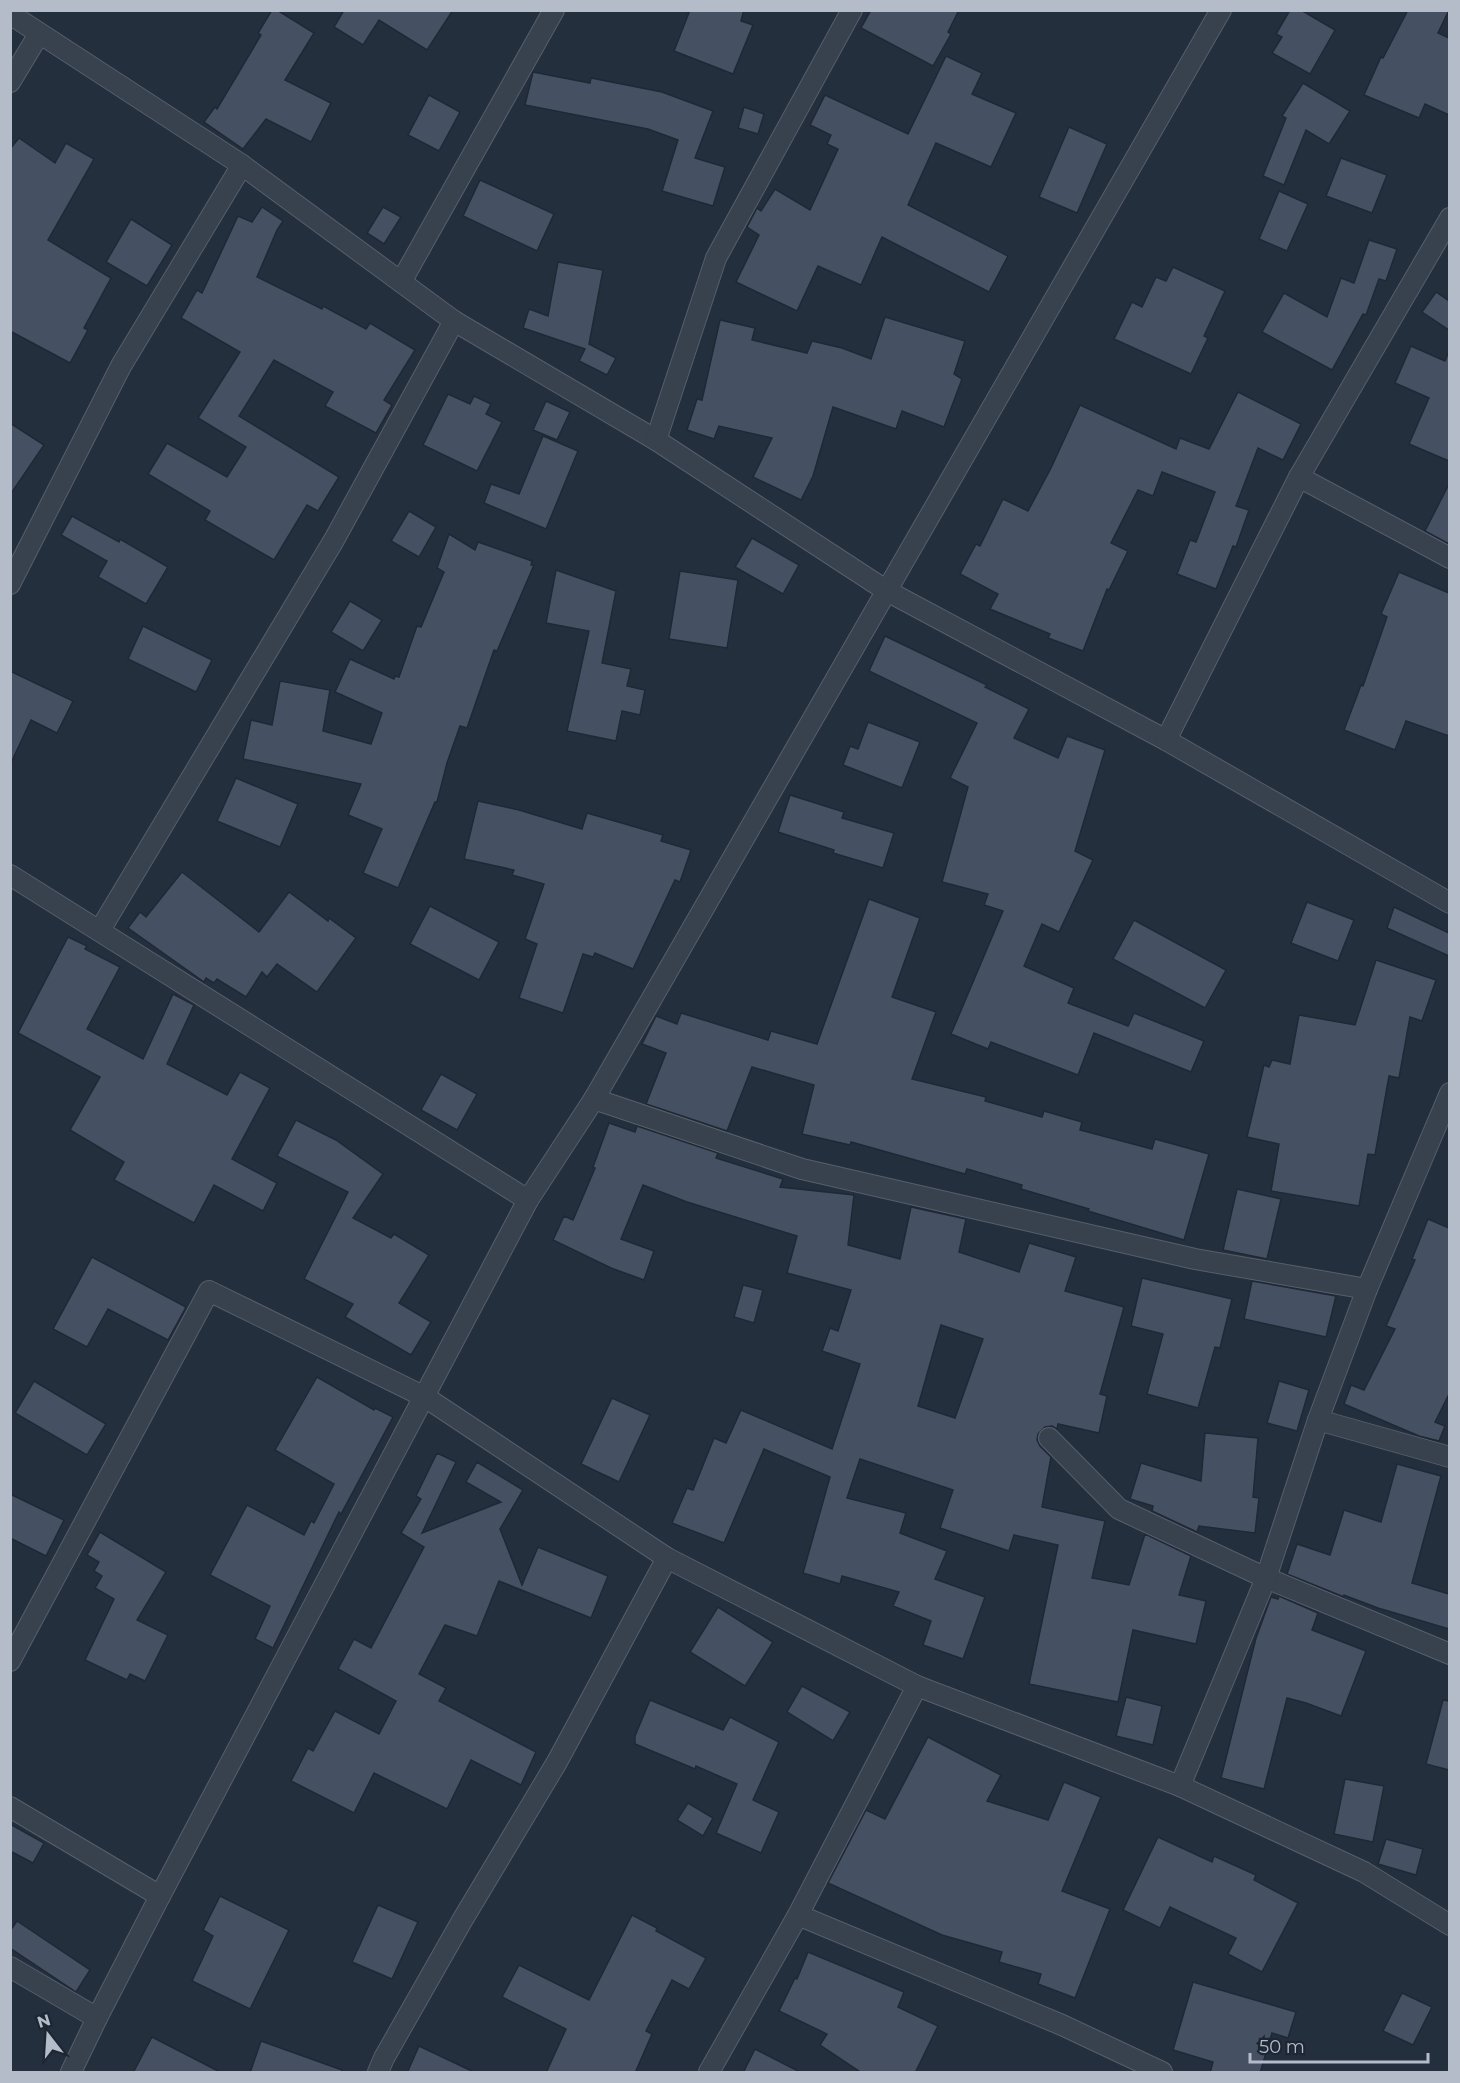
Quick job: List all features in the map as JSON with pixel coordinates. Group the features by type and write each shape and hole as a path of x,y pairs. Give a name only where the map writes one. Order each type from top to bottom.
{"street":[{"path":"401,282 554,10"},
{"path":"656,440 716,258 852,10"},
{"path":"71,2073 160,1896 528,1200 594,1099 1221,10"},
{"path":"10,14 242,165 454,321 656,440 887,591 1166,740 1449,903"},
{"path":"10,82 39,34"},
{"path":"10,584 121,366 242,165"},
{"path":"1166,740 1299,477 1449,219"},
{"path":"100,930 334,540 454,321"},
{"path":"1299,477 1449,558"},
{"path":"10,874 528,1200"},
{"path":"1180,1786 1266,1578 1318,1420 1367,1289 1449,1093"},
{"path":"594,1099 802,1169 1195,1259 1367,1289"},
{"path":"10,1661 209,1291 425,1397 667,1558 917,1686 1180,1786 1364,1872 1449,1925"},
{"path":"1318,1420 1449,1457"},
{"path":"1049,1438 1119,1509 1266,1578 1449,1654"},
{"path":"378,2073 384,2058 463,1919 557,1762 667,1558"},
{"path":"709,2073 798,1915 917,1686"},
{"path":"10,1807 160,1896"},
{"path":"798,1915 1062,2025 1162,2073"},
{"path":"10,1967 97,2018"}],"building":[{"path":"272,10 277,10 314,33 285,80 331,103 311,142 266,119 243,149 204,122 215,107 217,109 261,35 258,33"},
{"path":"344,10 453,10 427,50 379,20 363,45 334,27"},
{"path":"690,10 744,10 741,21 753,25 733,74 674,51"},
{"path":"871,10 959,10 948,32 951,34 933,66 861,28"},
{"path":"1290,10 1301,10 1335,30 1310,74 1272,53 1282,37 1276,34"},
{"path":"1408,10 1449,10 1438,33 1449,38 1449,115 1425,104 1419,118 1364,95 1381,57 1383,58"},
{"path":"946,56 982,73 972,94 1016,113 991,167 936,143 908,205 1008,256 989,292 882,237 861,285 818,266 797,311 736,282 759,235 747,227 757,208 761,211 775,189 810,210 838,149 827,144 831,135 810,125 825,95 908,134"},
{"path":"533,72 590,83 591,78 662,92 713,111 695,158 725,167 713,206 662,191 678,140 648,129 525,105"},
{"path":"1303,83 1350,111 1329,144 1306,130 1284,185 1263,176 1286,118 1282,116"},
{"path":"429,95 460,112 439,151 408,135"},
{"path":"744,107 764,114 758,134 738,128"},
{"path":"1069,127 1107,144 1077,213 1039,197"},
{"path":"19,138 55,163 66,143 94,159 48,240 111,278 84,328 88,330 70,363 10,331 10,149"},
{"path":"1341,158 1387,175 1372,213 1326,196"},
{"path":"480,180 554,214 537,251 463,216"},
{"path":"1279,191 1308,204 1287,251 1259,239"},
{"path":"262,207 283,221 257,277 322,309 323,306 366,329 370,323 415,350 384,400 392,405 376,433 325,406 333,392 274,360 239,416 339,477 318,511 307,505 274,560 205,520 210,511 148,474 167,443 227,477 246,447 198,418 240,352 181,318 197,290 202,293 238,216 252,222"},
{"path":"383,207 401,217 384,244 367,233"},
{"path":"131,219 172,245 147,286 106,262"},
{"path":"1369,240 1397,249 1386,281 1379,279 1366,315 1363,314 1332,370 1262,332 1284,293 1327,317 1341,278 1354,283"},
{"path":"558,262 603,270 589,344 616,358 607,375 579,361 585,349 523,328 529,309 548,316"},
{"path":"1173,267 1225,291 1204,336 1208,338 1191,374 1114,339 1132,302 1142,307 1156,277 1166,281"},
{"path":"1436,292 1449,301 1449,330 1422,312"},
{"path":"885,317 965,341 954,374 962,379 944,427 902,411 896,429 833,407 813,476 801,500 753,477 772,438 719,426 714,439 687,430 697,399 702,400 720,320 755,328 752,340 807,353 812,341 842,348 871,359"},
{"path":"1411,346 1445,361 1449,351 1449,461 1409,444 1429,398 1395,383"},
{"path":"1238,392 1301,424 1283,460 1258,448 1236,506 1249,510 1236,547 1233,546 1216,589 1177,574 1190,540 1196,542 1215,492 1162,472 1153,496 1138,490 1111,543 1128,551 1109,590 1107,589 1083,651 1048,638 1050,634 990,609 998,594 960,574 976,544 980,546 1003,499 1028,511 1080,405 1176,449 1180,438 1209,449"},
{"path":"448,394 470,404 474,396 491,404 486,414 502,422 477,471 423,445"},
{"path":"546,401 570,412 557,440 533,430"},
{"path":"10,423 44,445 10,495"},
{"path":"543,436 578,451 546,529 484,503 491,484 519,494"},
{"path":"1449,484 1449,544 1425,531"},
{"path":"409,511 436,527 419,557 391,541"},
{"path":"72,516 119,542 120,539 168,567 146,604 98,577 107,561 61,535"},
{"path":"449,534 475,550 478,542 532,561 531,565 534,565 497,651 494,650 467,728 460,726 437,802 435,802 398,888 363,873 382,829 348,815 361,784 243,759 251,720 272,725 280,681 330,690 323,731 371,744 382,713 335,692 350,659 394,679 395,676 399,677 417,626 421,627 444,572 437,568"},
{"path":"752,538 799,565 783,594 735,567"},
{"path":"556,570 616,591 602,663 631,669 627,686 645,690 640,715 622,711 616,741 567,731 589,631 546,623"},
{"path":"680,571 738,580 727,648 669,639"},
{"path":"1399,572 1449,593 1449,736 1406,721 1395,750 1344,730 1361,685 1363,686 1387,617 1381,614"},
{"path":"350,601 382,620 363,651 331,632"},
{"path":"143,626 212,660 196,692 128,659"},
{"path":"885,636 987,685 985,687 1029,709 1014,738 1058,758 1067,736 1105,750 1075,851 1093,860 1059,932 1042,924 1024,966 1074,988 1068,1003 1128,1026 1134,1013 1204,1041 1191,1072 1094,1033 1078,1075 991,1042 988,1049 951,1034 1003,911 984,905 988,894 942,882 968,787 950,778 977,723 869,671"},
{"path":"10,671 73,701 57,733 31,720 10,765"},
{"path":"868,722 920,742 902,788 843,765 850,746 858,749"},
{"path":"236,778 298,804 280,847 217,821"},
{"path":"790,795 844,812 842,818 894,833 883,868 833,853 834,850 778,832"},
{"path":"478,801 519,810 582,829 587,813 663,835 661,841 691,850 680,882 675,880 633,969 595,953 593,957 583,954 563,1013 519,998 537,944 525,939 544,884 512,875 514,870 464,859"},
{"path":"182,872 259,932 289,892 328,921 329,918 356,938 317,992 277,964 267,977 262,972 246,997 217,979 214,983 206,978 204,982 128,928 140,912 146,917"},
{"path":"869,899 920,918 892,997 936,1012 912,1079 986,1097 985,1101 1042,1117 1044,1111 1082,1122 1080,1130 1152,1149 1155,1139 1209,1154 1184,1240 1088,1211 1089,1209 1021,1189 1022,1185 967,1169 965,1174 851,1142 850,1145 802,1134 814,1085 752,1067 727,1131 646,1104 666,1053 642,1044 656,1016 677,1024 681,1013 768,1040 771,1031 817,1044"},
{"path":"1307,902 1354,920 1338,961 1291,943"},
{"path":"430,906 499,942 479,980 410,944"},
{"path":"1394,907 1449,933 1449,956 1387,928"},
{"path":"1134,920 1226,970 1205,1008 1113,959"},
{"path":"68,937 87,946 85,949 120,967 87,1029 143,1059 173,994 194,1005 167,1064 227,1095 240,1072 270,1088 232,1159 277,1183 263,1211 214,1185 194,1223 114,1180 124,1162 70,1130 100,1077 18,1033"},
{"path":"1376,960 1436,980 1422,1021 1410,1017 1399,1078 1389,1076 1375,1155 1368,1154 1359,1206 1271,1191 1279,1144 1247,1137 1264,1065 1269,1067 1272,1060 1290,1064 1299,1015 1355,1025"},
{"path":"441,1074 477,1094 457,1130 421,1110"},
{"path":"296,1120 336,1140 383,1174 353,1218 391,1238 394,1234 429,1255 399,1303 431,1322 411,1355 345,1317 353,1304 304,1279 348,1192 277,1156"},
{"path":"609,1123 635,1132 637,1126 718,1153 716,1158 783,1179 780,1187 854,1195 848,1245 900,1259 911,1207 966,1219 959,1252 1019,1272 1029,1243 1076,1257 1065,1291 1124,1307 1100,1394 1107,1396 1099,1433 1058,1424 1057,1429 1052,1426 1045,1427 1038,1434 1037,1440 1040,1446 1051,1457 1042,1507 1105,1521 1092,1578 1129,1585 1145,1534 1191,1556 1179,1595 1206,1601 1196,1644 1133,1630 1118,1702 1029,1684 1058,1545 1014,1535 1009,1551 940,1528 953,1490 860,1459 847,1498 906,1513 900,1533 947,1551 935,1579 985,1597 963,1659 923,1645 931,1621 893,1606 899,1592 842,1576 840,1584 803,1573 830,1477 764,1449 724,1543 672,1523 687,1488 693,1490 714,1438 726,1443 741,1410 832,1449 860,1364 822,1351 830,1328 838,1331 851,1290 787,1273 797,1236 687,1202 643,1185 621,1239 654,1251 644,1280 611,1268 553,1240 564,1216 573,1220 595,1168 593,1167","holes":["941,1325 983,1339 955,1418 918,1406"]},
{"path":"1237,1189 1281,1199 1267,1259 1223,1250"},
{"path":"1428,1219 1449,1228 1449,1394 1435,1422 1445,1426 1439,1441 1419,1436 1344,1404 1351,1385 1364,1390 1395,1329 1386,1326 1415,1260 1412,1259"},
{"path":"92,1257 186,1307 168,1340 108,1309 87,1347 53,1329"},
{"path":"1142,1278 1232,1299 1220,1348 1215,1347 1198,1408 1147,1394 1163,1334 1131,1326"},
{"path":"1252,1281 1336,1296 1326,1337 1244,1319"},
{"path":"743,1285 763,1290 754,1323 734,1317"},
{"path":"317,1377 374,1410 375,1408 393,1417 341,1514 339,1512 273,1648 255,1639 270,1606 210,1575 247,1505 304,1535 311,1521 314,1523 334,1484 275,1450"},
{"path":"34,1381 106,1424 87,1455 15,1413"},
{"path":"1279,1381 1309,1390 1297,1431 1267,1423"},
{"path":"612,1398 650,1415 619,1482 581,1464"},
{"path":"1205,1433 1258,1438 1253,1497 1259,1498 1255,1533 1199,1526 1197,1532 1152,1511 1153,1506 1130,1499 1141,1463 1201,1481"},
{"path":"437,1453 456,1462 422,1533 501,1502 466,1482 477,1462 523,1490 500,1529 522,1585 538,1547 608,1576 591,1618 499,1581 477,1636 445,1625 419,1674 446,1688 439,1701 536,1752 521,1785 471,1760 447,1809 374,1773 354,1813 291,1781 308,1748 313,1751 335,1711 379,1734 396,1701 338,1669 354,1639 371,1648 424,1547 401,1533 421,1499 416,1496"},
{"path":"1397,1464 1441,1476 1412,1583 1449,1594 1449,1629 1378,1608 1344,1595 1344,1597 1287,1574 1297,1544 1330,1555 1344,1510 1381,1522"},
{"path":"10,1494 64,1520 46,1556 10,1538"},
{"path":"100,1532 166,1572 137,1620 168,1635 145,1681 130,1674 127,1680 85,1660 114,1599 95,1588 102,1576 94,1571 99,1562 87,1555"},
{"path":"1279,1596 1318,1613 1312,1630 1366,1651 1341,1716 1287,1698 1264,1789 1221,1778 1256,1638 1271,1597 1278,1599"},
{"path":"718,1607 773,1642 745,1686 690,1652"},
{"path":"802,1686 850,1712 833,1741 787,1712"},
{"path":"1126,1697 1162,1706 1153,1745 1116,1736"},
{"path":"650,1700 723,1730 730,1717 779,1742 753,1800 779,1812 761,1853 716,1833 737,1784 635,1744 635,1736"},
{"path":"1443,1700 1449,1701 1449,1770 1426,1764"},
{"path":"928,1737 1001,1775 987,1801 1048,1820 1064,1782 1101,1797 1062,1891 1110,1909 1075,1998 1038,1984 1041,1974 999,1962 1002,1952 942,1935 828,1883 866,1810 885,1819"},
{"path":"1345,1779 1384,1786 1373,1842 1334,1834"},
{"path":"688,1803 713,1818 703,1836 677,1820"},
{"path":"10,1824 44,1843 33,1863 10,1851"},
{"path":"1158,1837 1212,1862 1214,1856 1256,1875 1254,1880 1298,1903 1262,1972 1228,1954 1236,1938 1170,1907 1160,1928 1123,1910"},
{"path":"1386,1839 1423,1849 1416,1875 1378,1864"},
{"path":"220,1896 289,1930 250,2009 192,1981 213,1936 203,1930"},
{"path":"378,1905 418,1922 392,1979 352,1962"},
{"path":"632,1915 706,1958 689,1989 672,1980 646,2031 652,2034 635,2073 546,2073 566,2029 502,1997 519,1965 589,2000"},
{"path":"17,1921 90,1970 76,1992 10,1948 10,1931"},
{"path":"808,1952 904,1992 898,2007 938,2026 915,2073 862,2073 820,2045 827,2034 779,2011 795,1978 797,1979"},
{"path":"1193,1982 1296,2012 1288,2038 1272,2033 1260,2073 1210,2073 1213,2062 1173,2050"},
{"path":"1402,1993 1432,2007 1413,2045 1383,2031"},
{"path":"152,2037 222,2073 133,2073"},
{"path":"261,2041 342,2070 341,2073 250,2073"},
{"path":"419,2046 476,2073 407,2073"},
{"path":"755,2049 802,2073 743,2073"}]}
